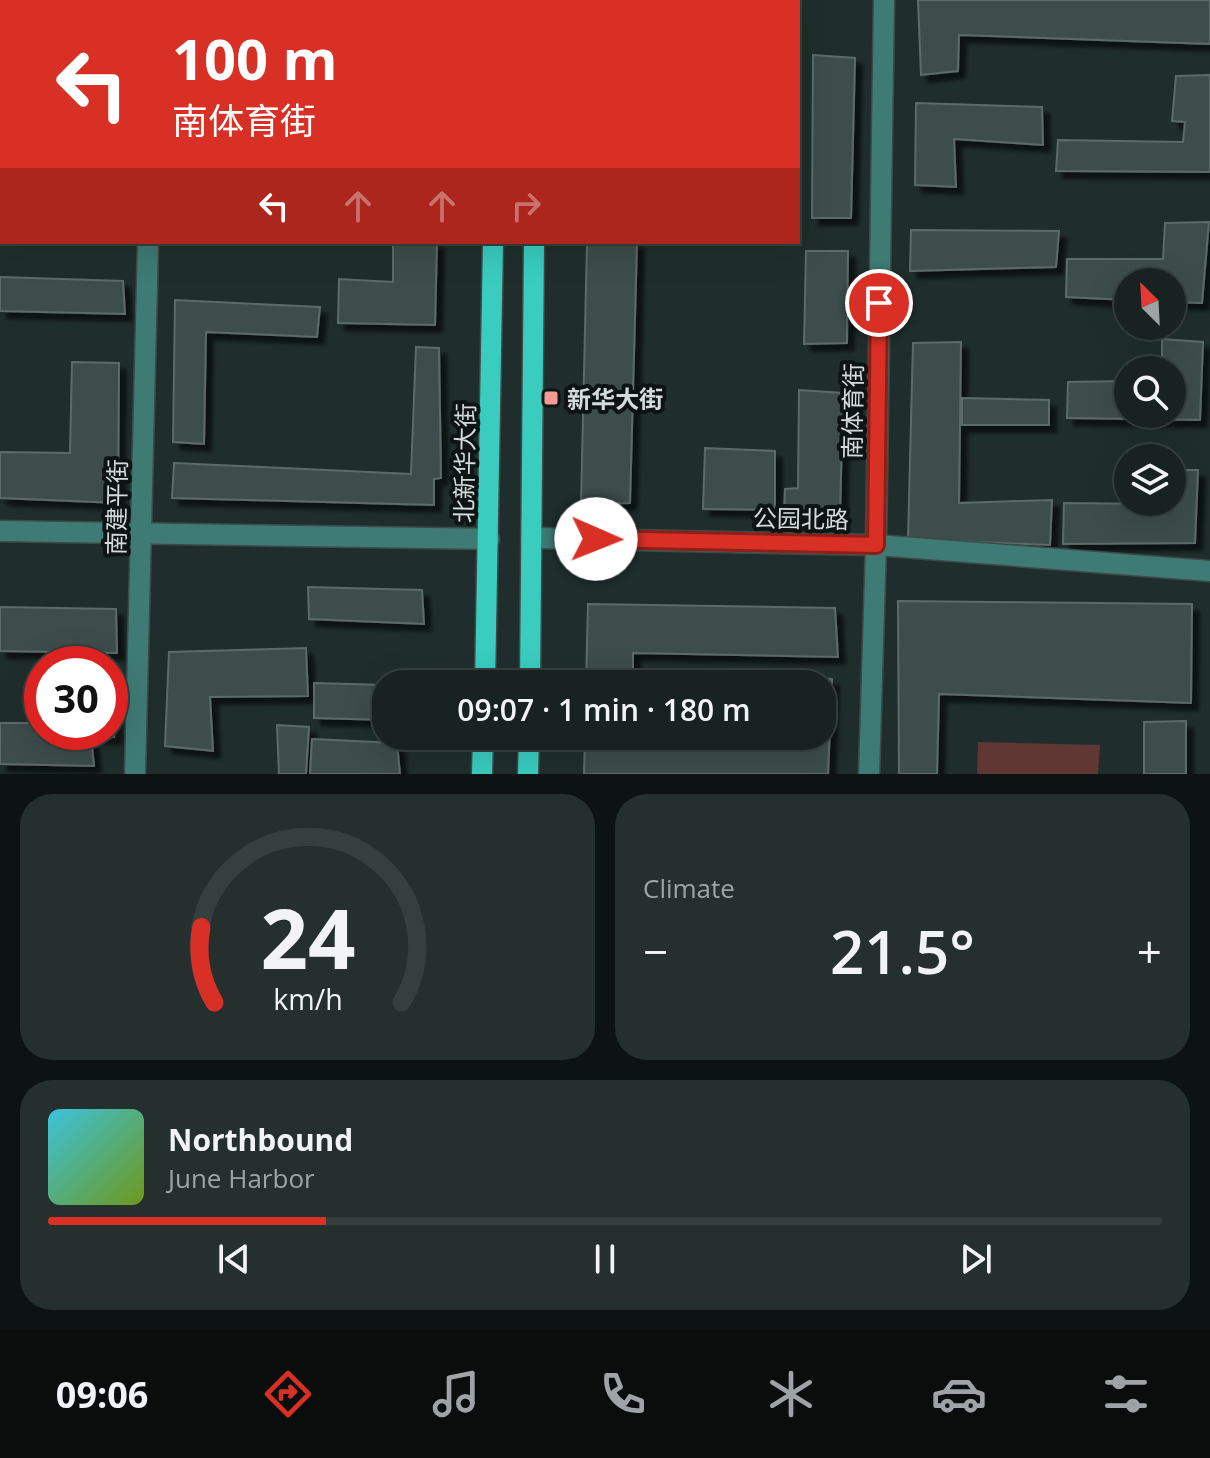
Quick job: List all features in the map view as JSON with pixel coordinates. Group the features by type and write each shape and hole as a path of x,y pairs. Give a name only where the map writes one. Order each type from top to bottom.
{"main road":[{"name":"北新华大街","path":"485,670 493,244"},
{"path":"530,670 534,244"},
{"path":"482,774 483,750"},
{"path":"528,774 529,750"}],"street":[{"name":"南体育街","path":"869,774 876,545 884,0"},
{"name":"南建平街","path":"135,774 148,244"},
{"path":"0,531 489,539"},
{"name":"公园北路","path":"533,538 876,545 1210,571"}],"shaded area":[{"path":"978,742 1100,745 1098,774 977,774"}],"building":[{"path":"918,0 1210,0 1210,44 959,35 958,71 921,75"},
{"path":"813,55 855,58 851,218 812,218"},
{"path":"1210,75 1210,172 1056,171 1058,140 1183,142 1185,122 1172,121 1176,76"},
{"path":"916,103 1042,107 1043,145 954,139 956,187 915,185"},
{"path":"1209,222 1202,303 1186,302 1186,268 1114,268 1114,299 1066,297 1067,259 1163,259 1165,223"},
{"path":"911,230 1059,231 1056,267 910,271"},
{"path":"393,244 437,244 435,325 338,323 339,279 393,282"},
{"path":"587,244 637,244 630,503 581,504"},
{"path":"806,251 848,251 847,343 804,344"},
{"path":"0,277 123,281 125,314 0,311"},
{"path":"175,300 320,307 317,337 206,332 204,444 173,442"},
{"path":"1162,340 1203,342 1200,420 1186,420 1186,356 1162,356"},
{"path":"961,342 959,503 1052,500 1050,545 908,539 913,343"},
{"path":"416,347 439,348 441,478 434,479 434,505 172,498 174,463 411,474"},
{"path":"72,362 119,363 118,503 0,498 0,452 70,453"},
{"path":"1114,381 1114,419 1067,418 1068,382"},
{"path":"799,390 843,393 840,516 784,518 785,489 798,488"},
{"path":"962,398 1049,400 1049,425 962,425"},
{"path":"705,448 775,451 775,510 703,509"},
{"path":"1186,470 1198,470 1195,543 1063,544 1064,503 1114,504 1114,516 1186,516"},
{"path":"308,587 422,590 424,624 309,619"},
{"path":"898,601 1192,604 1191,703 939,694 937,774 899,774"},
{"path":"588,604 835,608 838,657 633,653 633,670 586,670"},
{"path":"0,607 116,609 117,646 24,646 24,651 0,651"},
{"path":"306,648 308,696 210,697 213,751 165,746 169,652"},
{"path":"314,683 372,685 372,720 314,718"},
{"path":"1186,721 1186,774 1144,774 1144,722"},
{"path":"0,723 24,723 24,750 92,750 94,766 0,764"},
{"path":"277,725 309,727 306,774 279,774"},
{"path":"312,739 372,742 372,750 398,750 400,774 310,774"},
{"path":"585,750 829,750 828,774 584,774"}],"place":[{"name":"新华大街","path":"551,398"}],"route":[{"path":"596,539 876,545 879,303"}]}
